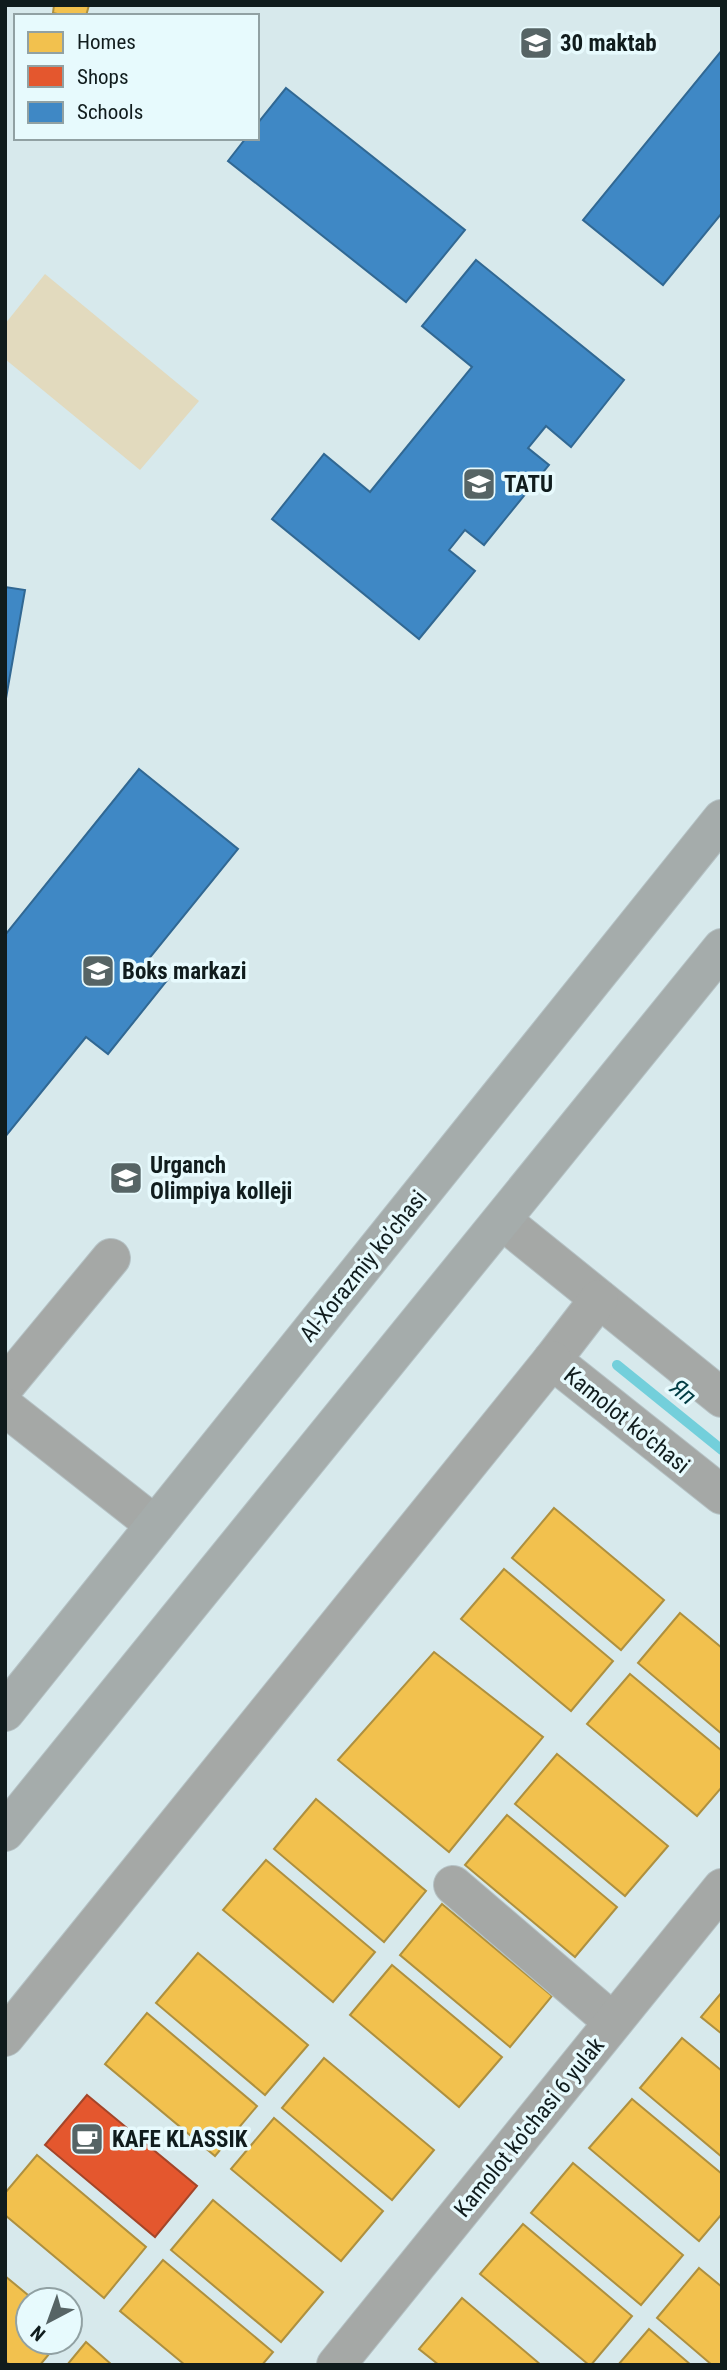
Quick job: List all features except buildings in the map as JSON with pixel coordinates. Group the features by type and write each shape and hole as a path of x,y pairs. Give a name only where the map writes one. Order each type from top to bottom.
{"main road":[{"name":"Al-Xorazmiy ko’chasi","path":"5,1712 722,820"},
{"path":"5,1832 722,948"}],"street":[{"path":"503,1221 722,1398"},
{"path":"5,1386 111,1258"},
{"name":"Kamolot ko'chasi","path":"598,1299 552,1360 722,1495"},
{"path":"5,2037 552,1360"},
{"path":"5,1407 155,1525"},
{"path":"453,1885 614,2022"},
{"name":"Kamolot ko'chasi 6 yulak","path":"336,2365 722,1888"}],"shaded area":[{"path":"45,274 199,401 140,470 5,359 5,324"}],"waterway":[{"name":"Яп","path":"617,1365 722,1450"}],"place":[{"name":"30 maktab","path":"536,43"},
{"name":"TATU","path":"479,484"},
{"name":"Boks markazi","path":"98,971"},
{"name":"Urganch Olimpiya kolleji","path":"126,1178"},
{"name":"KAFE KLASSIK","path":"87,2139"}]}
